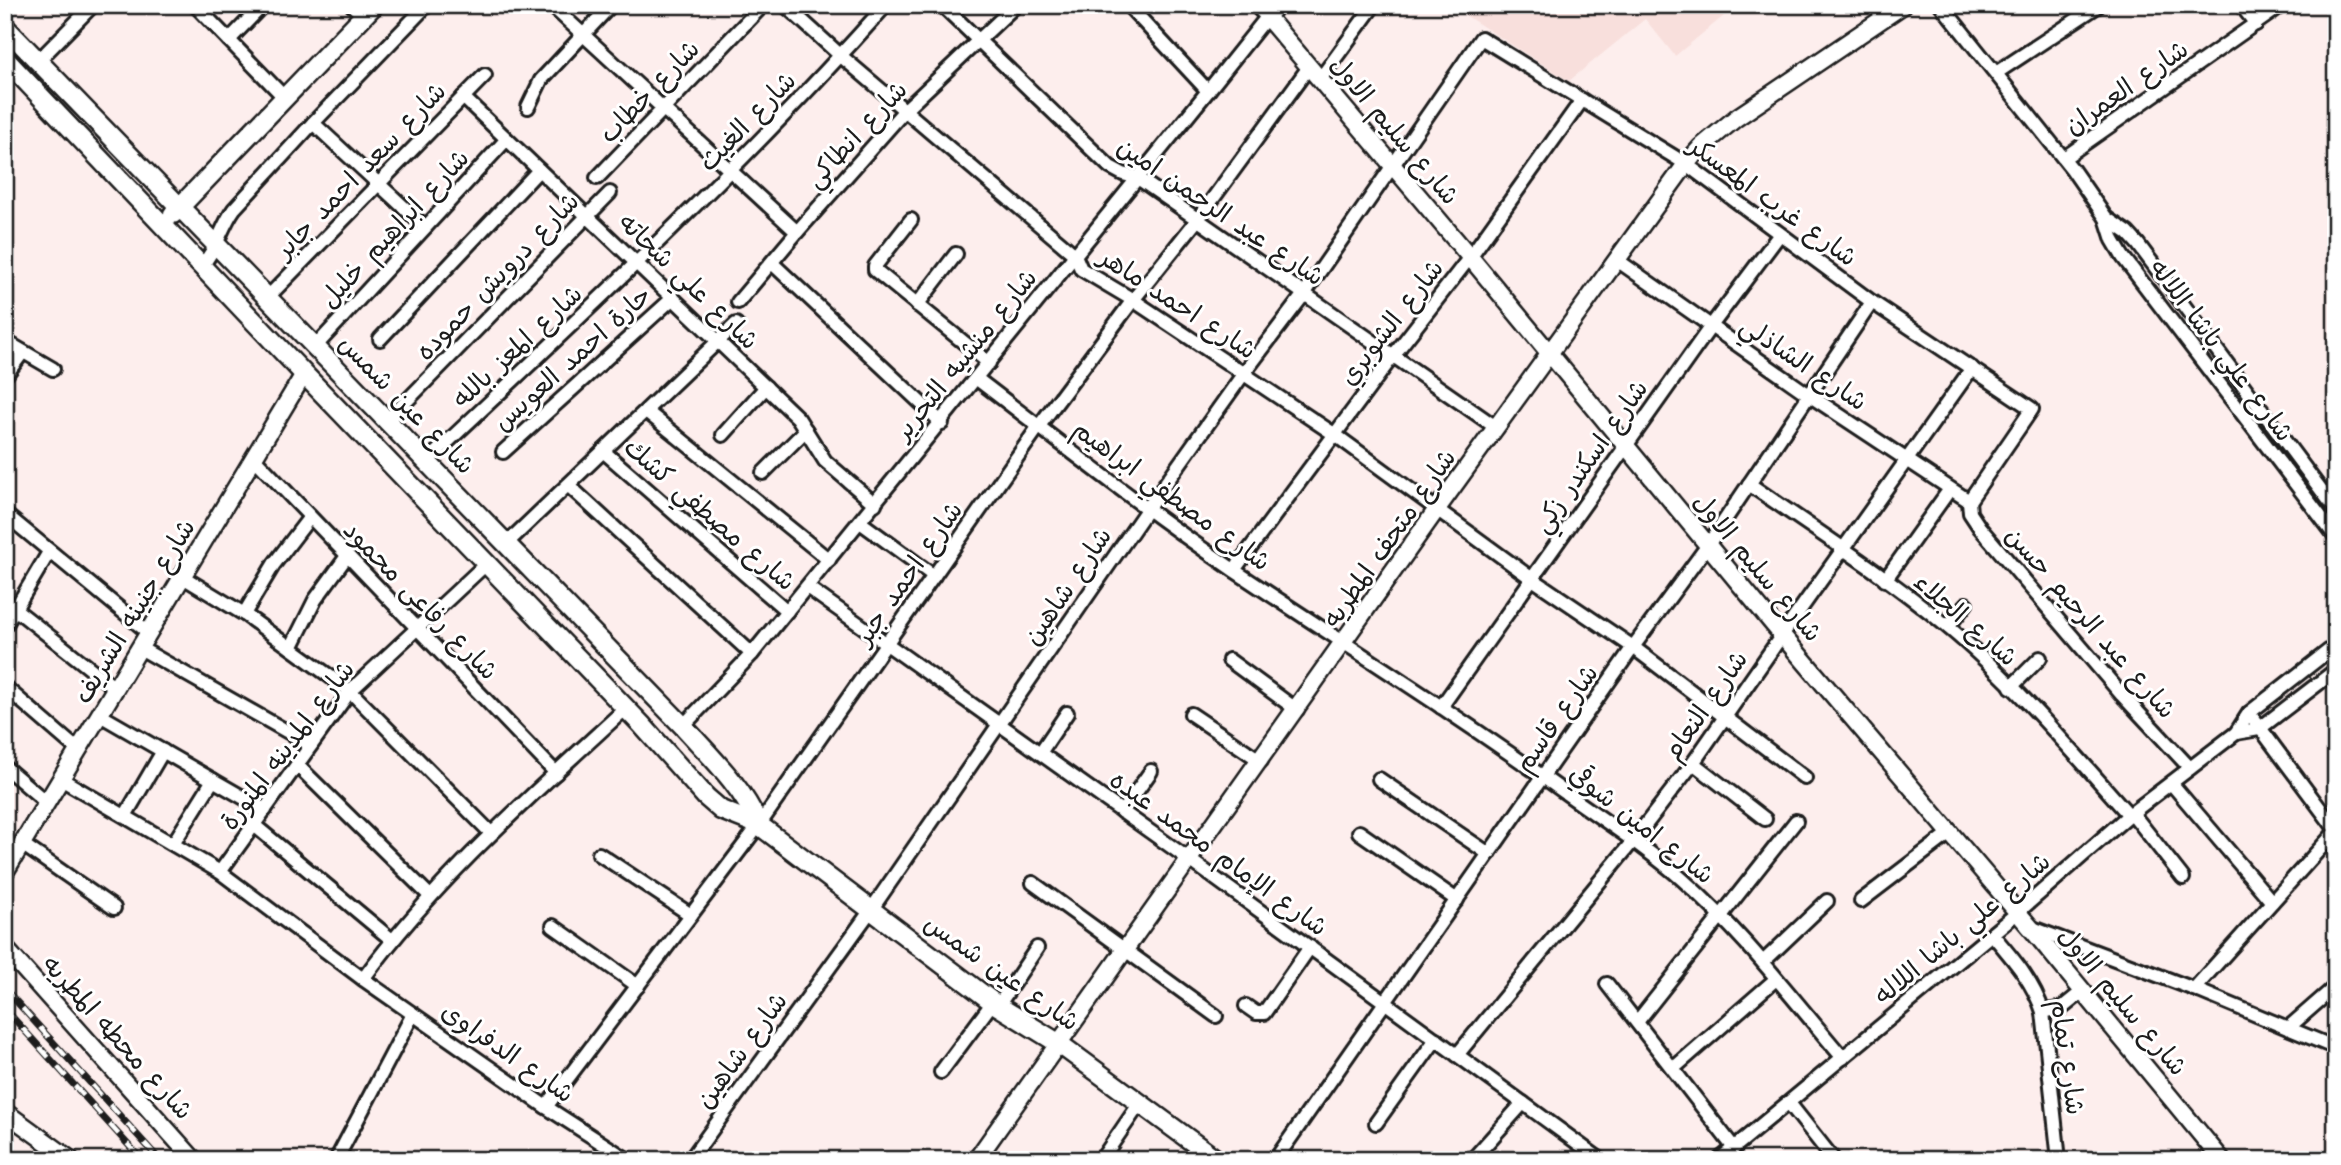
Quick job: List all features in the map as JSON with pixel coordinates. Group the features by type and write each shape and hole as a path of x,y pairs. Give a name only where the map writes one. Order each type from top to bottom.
{"main road":[{"path":"163,224 285,98 363,9"},
{"name":"شارع عين شمس","path":"5,27 683,726 742,793 758,825"},
{"name":"شارع عين شمس","path":"5,60 626,708 706,797 721,810 758,825 996,1004 1058,1043 1217,1160"}],"street":[{"path":"38,61 93,5"},
{"path":"195,5 285,98"},
{"path":"229,40 263,5"},
{"path":"201,266 213,251 234,209 426,5"},
{"path":"551,5 797,232"},
{"path":"528,107 541,80 611,5"},
{"name":"شارع خطاب","path":"597,178 763,5"},
{"name":"شارع احمد ماهر","path":"785,5 1075,255 1081,269 1133,300 1334,435 1531,578 1633,647 1805,778"},
{"name":"شارع الغيث","path":"638,264 731,172 886,5"},
{"name":"شارع عبد الرحمن امين","path":"942,5 1110,167 1138,178 1497,428"},
{"name":"شارع انطاكي","path":"738,302 905,110 1016,5"},
{"path":"1128,5 1208,91"},
{"name":"شارع احمد جبر","path":"546,1107 758,825 1038,426 1133,300 1315,73 1374,5"},
{"name":"شارع متحف المطريه","path":"976,1160 1437,509 1686,164 1736,118 1903,5"},
{"name":"شارع علي باشا اللاله","path":"1941,5 2064,158 2106,218 2113,240 2123,257 2336,537"},
{"path":"1996,73 2099,5"},
{"path":"2241,5 2256,24"},
{"name":"شارع العمران","path":"2064,158 2283,5"},
{"name":"شارع منشيه التحرير","path":"683,726 752,654 977,379 1208,91 1266,9"},
{"name":"شارع سليم الاول","path":"1266,9 1315,73 2222,1160"},
{"name":"شارع غرب المعسكر","path":"1481,38 1686,164 1872,302 2032,409 1969,501"},
{"name":"شارع شاهين","path":"690,1160 871,910 1148,508 1304,293 1481,38"},
{"name":"شارع سعد احمد جابر","path":"267,298 485,75"},
{"name":"شارع علي شحاته","path":"463,97 802,421 825,461 874,504"},
{"name":"شارع الشوبري","path":"1234,570 1393,356 1471,257 1582,100"},
{"path":"313,123 425,227"},
{"name":"شارع ابراهيم خليل","path":"315,347 506,140"},
{"path":"380,339 539,170"},
{"name":"شارع درويش حموده","path":"387,421 610,193"},
{"name":"شارع علي باشا اللاله","path":"2106,218 2128,233 2138,244 2336,510"},
{"path":"911,220 875,266 877,272 989,363"},
{"name":"شارع اسكندر زكي","path":"1441,707 1711,326 1780,234"},
{"path":"917,305 956,254"},
{"name":"شارع الشاذلي","path":"1616,260 1809,395 1969,501"},
{"name":"شارع المعز بالله","path":"426,462 638,264"},
{"path":"772,264 942,422"},
{"name":"حارة احمد العويس","path":"503,452 673,298"},
{"name":"شارع قاسم","path":"1275,1160 1633,647 1708,545 1872,302"},
{"path":"506,544 737,324"},
{"path":"5,341 53,369"},
{"path":"5,376 23,352"},
{"name":"شارع النعام","path":"1457,1055 1693,764 1972,368"},
{"name":"شارع جنينه الشريف","path":"5,872 14,849 47,803 304,374"},
{"name":"شارع مصطفي ابراهيم","path":"977,379 1234,570 1345,641"},
{"path":"723,435 766,387"},
{"path":"646,411 829,560"},
{"path":"762,473 806,430"},
{"name":"شارع مصطفي كشك","path":"603,451 787,611"},
{"name":"شارع رفاعى محمود","path":"254,458 556,773"},
{"name":"شارع الجلاء","path":"1749,484 1948,627 2053,730 2131,814 2183,878"},
{"path":"568,485 752,654"},
{"path":"1885,580 1950,489"},
{"name":"شارع عبد الرحيم حسن","path":"1969,501 1970,513 1980,528 2122,695 2190,768"},
{"path":"5,514 149,634"},
{"path":"244,614 274,564 310,517"},
{"path":"860,522 934,576"},
{"path":"5,626 10,605 50,552"},
{"path":"291,648 315,600 347,556"},
{"name":"شارع المدينه المنورة","path":"220,872 350,691 487,564"},
{"path":"183,577 244,614 350,691 491,832"},
{"name":"شارع الإمام محمد عبده","path":"807,587 1190,860 1601,1160"},
{"path":"1948,627 1966,604"},
{"path":"10,605 116,689"},
{"name":"شارع امين شوقي","path":"1345,641 1543,777 1683,880 1763,962 1843,1058"},
{"name":"شارع علي باشا اللاله","path":"1728,1155 2131,814 2236,733 2249,713 2336,645"},
{"path":"140,648 311,745"},
{"path":"2011,687 2040,658"},
{"path":"1228,660 1297,710"},
{"path":"2316,661 2332,673"},
{"name":"شارع علي باشا اللاله","path":"2236,733 2259,729 2332,673"},
{"path":"5,687 78,750"},
{"path":"363,979 392,940 491,832 626,708"},
{"path":"1040,753 1067,713"},
{"path":"2194,989 2336,830 2249,713"},
{"path":"1191,714 1261,761"},
{"path":"100,715 265,810"},
{"path":"125,816 163,751"},
{"path":"1693,764 1765,819"},
{"path":"297,765 430,897"},
{"path":"5,766 47,803"},
{"path":"1122,812 1152,771"},
{"name":"شارع الدفراوى","path":"61,779 220,872 363,979 546,1107 628,1160"},
{"path":"1379,779 1489,854"},
{"path":"173,844 213,780"},
{"path":"2171,783 2272,902"},
{"path":"1637,1022 1796,821"},
{"path":"254,825 392,940"},
{"path":"1359,832 1457,900"},
{"path":"1861,901 1950,833"},
{"path":"14,849 114,908"},
{"path":"598,854 691,915"},
{"path":"1033,883 1216,1016"},
{"path":"1763,962 1827,901"},
{"path":"554,926 638,986"},
{"path":"2030,927 2194,989 2336,1048"},
{"name":"شارع تمام","path":"1992,934 2026,976 2043,1012 2059,1160"},
{"path":"1246,1006 1256,1013 1264,1013 1310,947"},
{"name":"شارع محطه المطريه","path":"5,948 194,1160"},
{"path":"941,1072 1037,948"},
{"path":"1674,1068 1776,979"},
{"path":"1607,984 1674,1068 1728,1155"},
{"path":"2288,1028 2336,986"},
{"path":"2043,1012 2062,1008 2083,991"},
{"path":"336,1160 413,1014"},
{"path":"1376,1123 1436,1039"},
{"path":"1472,1160 1523,1103"},
{"path":"1789,1103 1834,1160"},
{"path":"1101,1160 1140,1104"},
{"path":"5,1112 70,1159"}],"shaded area":[{"path":"1449,5 1736,6 1675,56 1645,19 1569,81"}],"railway":[{"path":"5,989 160,1160"},
{"path":"5,1009 142,1160"}]}
